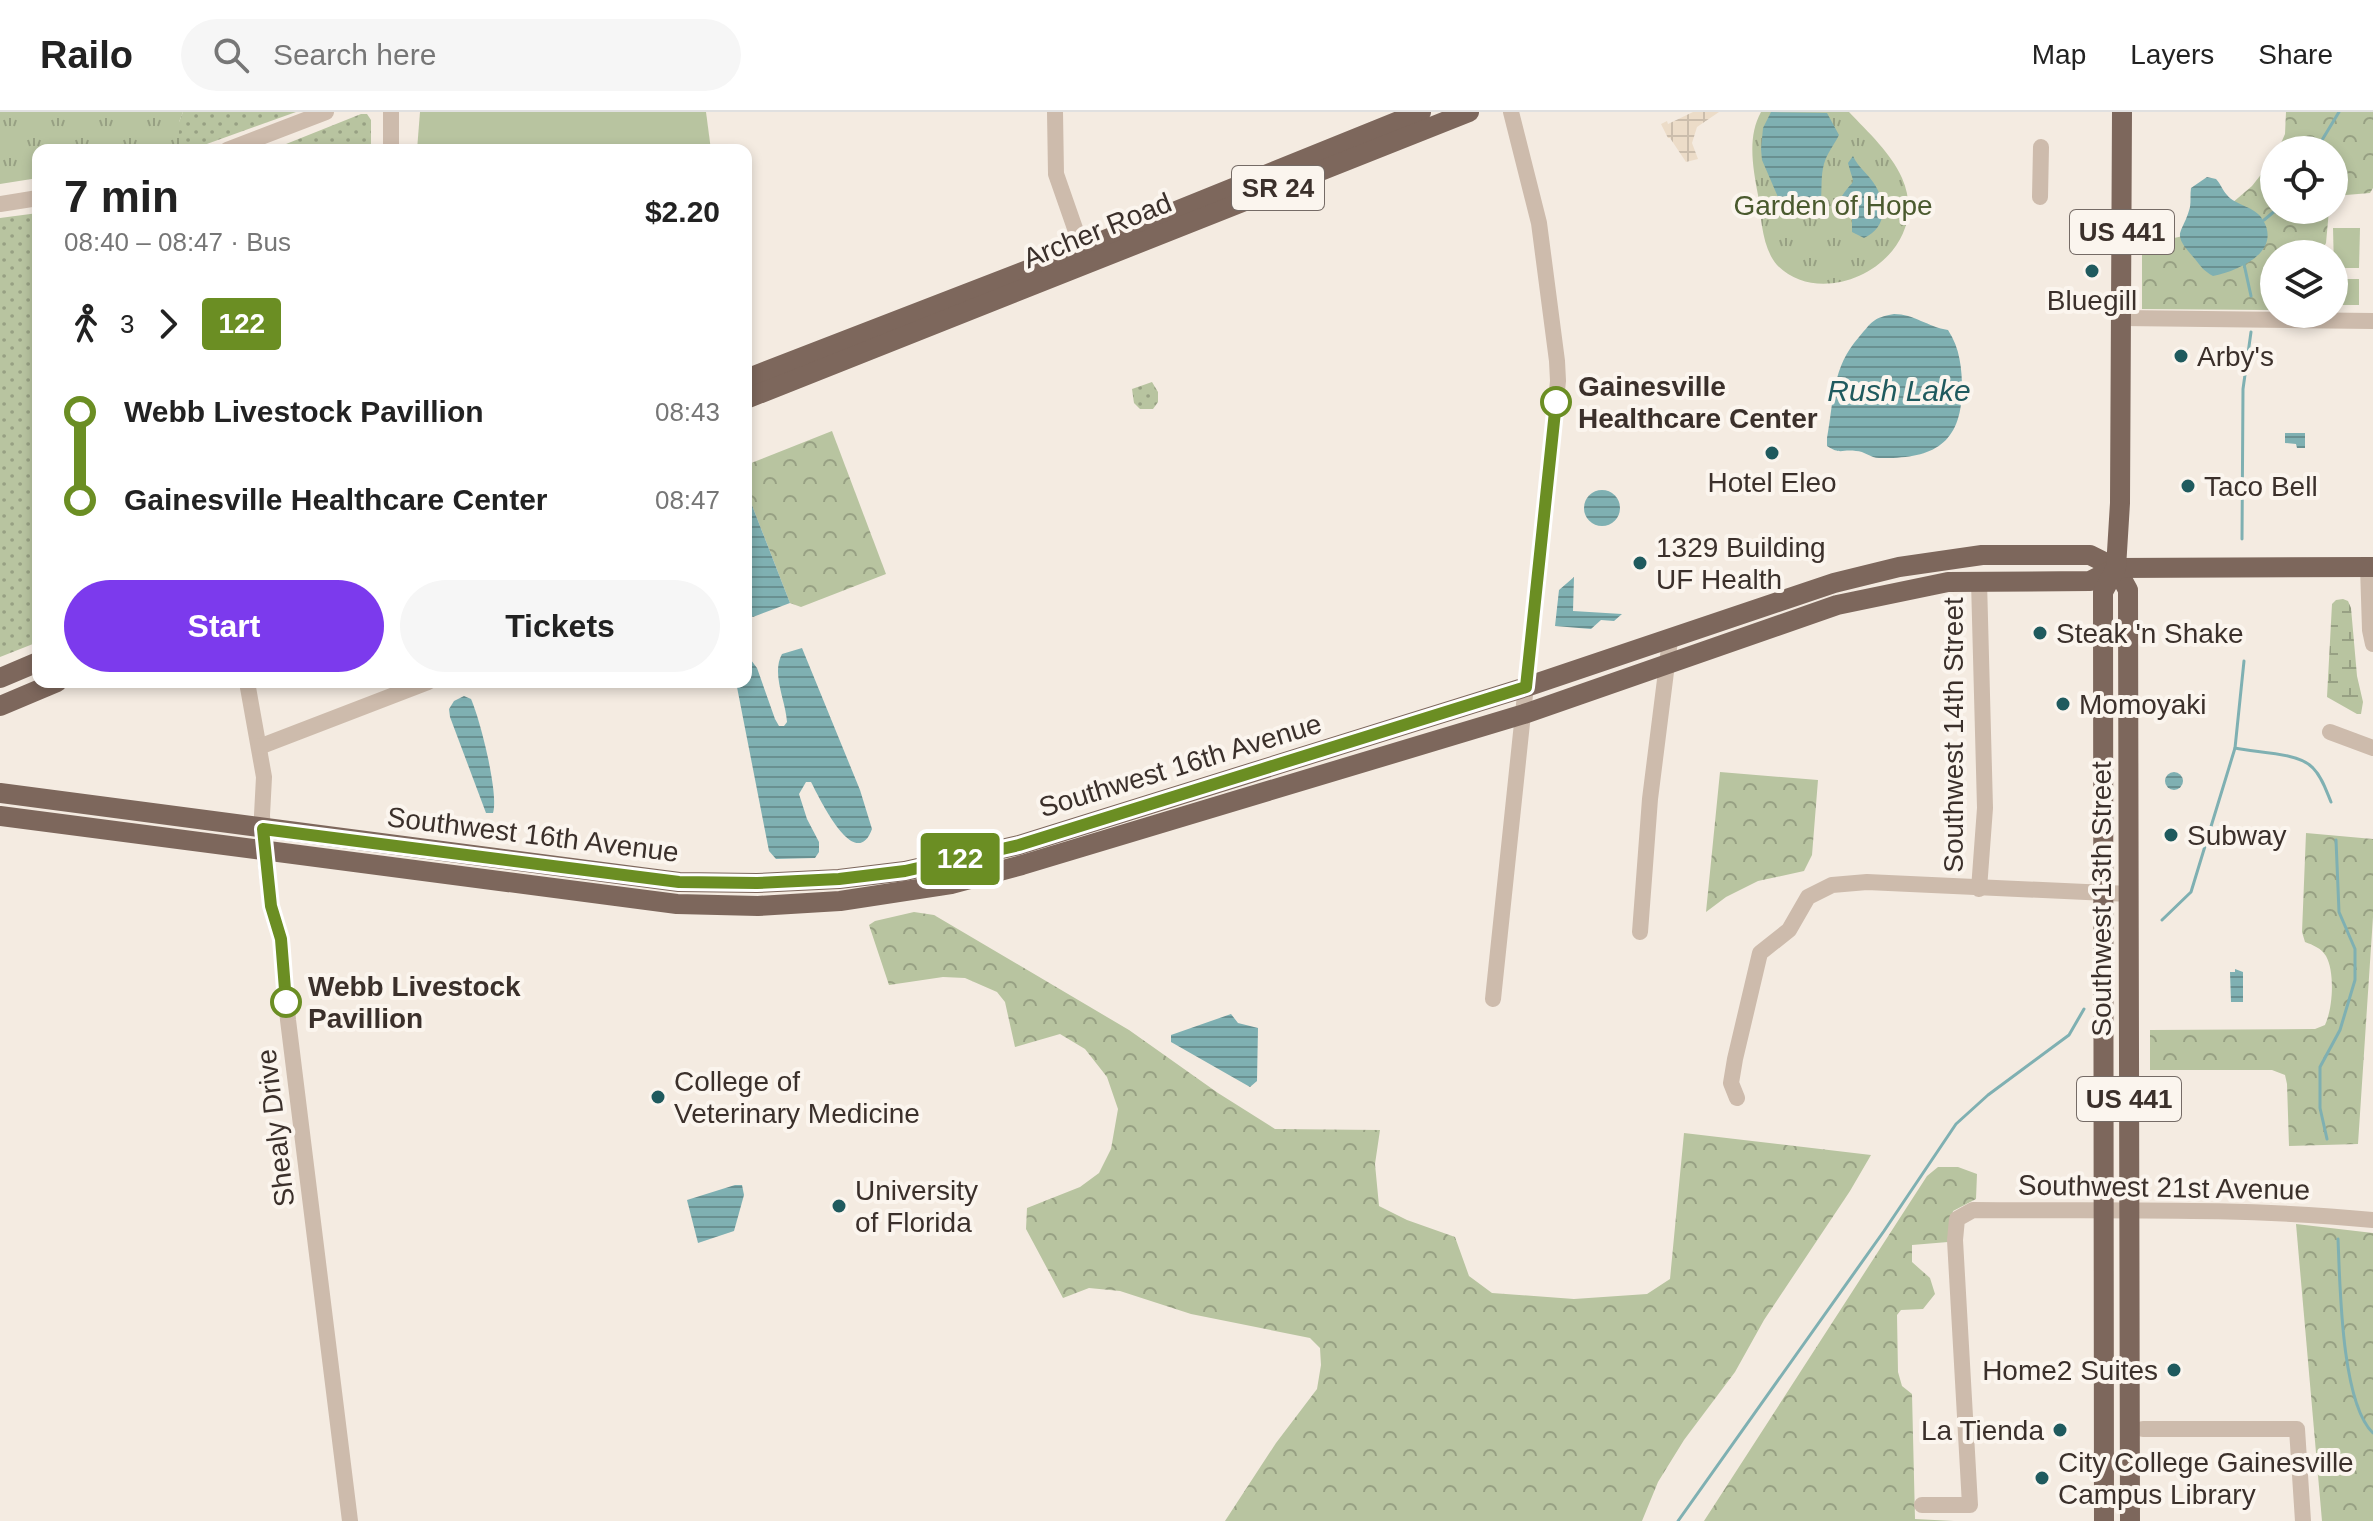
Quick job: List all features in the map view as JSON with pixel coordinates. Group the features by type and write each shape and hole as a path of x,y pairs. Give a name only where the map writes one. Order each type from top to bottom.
{"main road":[{"name":"Archer Road","path":"752,396 1421,112"},
{"name":"Archer Road","path":"752,377 1085,257 1469,112"},
{"name":"Southwest 13th Street","path":"2104,1521 2103,592 2116,568 2120,503 2122,112"},
{"name":"Southwest 16th Avenue","path":"0,816 264,839 679,882 757,883 839,879 905,871 1019,845 1526,687 1834,583 1938,560 1982,555 2090,555 2116,568"},
{"name":"Southwest 16th Avenue","path":"0,793 264,839 677,904 758,906 840,901 918,890 1022,865 1524,714 1837,605 1931,585 1979,581 2090,581 2116,568 2370,567"},
{"name":"Southwest 13th Street","path":"2116,568 2128,590 2129,1209 2136,1429 2130,1521"},
{"path":"0,678 32,665"},
{"path":"0,706 43,688"},
{"path":"2104,1429 2136,1429"},
{"path":"2104,1457 2112,1467 2119,1521"}],"street":[{"path":"243,144 326,112"},
{"path":"391,112 391,144"},
{"path":"1055,112 1056,174 1085,257"},
{"path":"1493,999 1556,402 1557,361 1539,223 1511,112"},
{"path":"2040,197 2041,147"},
{"path":"0,204 32,199"},
{"path":"2123,318 2373,321"},
{"path":"2370,567 2370,633 2373,644"},
{"name":"Southwest 14th Street","path":"1979,581 1985,808 1979,889"},
{"path":"1640,932 1650,799 1670,640"},
{"name":"Shealy Drive","path":"248,688 265,786 262,815 271,906 281,939 288,1020 350,1521"},
{"path":"259,747 412,688"},
{"path":"2330,732 2373,748"},
{"path":"1737,1098 1731,1083 1760,953 1789,930 1808,897 1832,885 1867,882 2129,894"},
{"name":"Southwest 21st Avenue","path":"1922,1505 1970,1505 1955,1240 1957,1219 1973,1210 2129,1209 2261,1211 2373,1220"},
{"path":"2136,1429 2297,1429 2303,1521"}],"green space":[{"path":"0,112 183,112 179,122 179,144 32,144 32,179 0,184"},
{"path":"183,112 296,112 207,144 179,144 179,122"},
{"path":"420,112 706,112 710,144 417,144"},
{"name":"Garden of Hope","path":"1761,112 1849,112 1892,160 1902,178 1908,206 1904,231 1891,253 1871,270 1847,280 1822,284 1798,279 1772,258 1763,232 1753,163 1754,132"},
{"path":"2286,112 2373,112 2373,188 2370,193 2348,195 2348,136 2285,134"},
{"path":"361,114 367,114 371,120 371,144 286,144"},
{"path":"2260,176 2260,224 2328,224 2326,240 2260,240 2260,310 2142,309 2142,246 2152,232 2164,231 2174,238 2197,233"},
{"path":"32,214 32,644 0,657 0,218"},
{"path":"2333,228 2360,228 2359,268 2348,268 2348,240 2333,240"},
{"path":"2348,279 2359,279 2359,305 2348,305"},
{"path":"1152,382 1158,392 1158,402 1153,409 1140,409 1134,403 1132,389"},
{"path":"832,431 886,574 801,607 790,603 752,505 752,463"},
{"path":"2343,599 2348,601 2351,608 2357,676 2363,702 2361,714 2327,697 2332,604"},
{"path":"1720,772 1818,780 1812,855 1804,871 1758,881 1726,897 1706,912"},
{"path":"2306,833 2373,839 2373,917 2358,1144 2289,1146 2285,1075 2272,1070 2150,1070 2150,1030 2315,1029 2325,1025 2330,1009 2331,971 2326,956 2305,942 2302,932"},
{"path":"914,912 934,915 1129,1030 1275,1129 1380,1130 1375,1164 1379,1206 1455,1237 1469,1276 1492,1293 1574,1299 1647,1294 1670,1279 1684,1133 1871,1155 1764,1320 1735,1372 1684,1440 1658,1482 1642,1521 1225,1521 1276,1443 1317,1389 1320,1348 1310,1338 1191,1314 1120,1291 1089,1288 1063,1298 1026,1229 1027,1208 1080,1187 1099,1173 1111,1149 1118,1109 1107,1077 1085,1049 1060,1034 1015,1047 1005,1002 997,992 965,978 943,977 889,985 869,925"},
{"path":"1938,1167 1958,1167 1977,1174 1976,1199 1953,1211 1948,1242 1912,1245 1912,1262 1930,1278 1935,1294 1923,1309 1901,1310 1897,1315 1898,1372 1902,1386 1912,1394 1915,1519 1954,1521 1704,1521 1927,1176"},
{"path":"2296,1224 2373,1233 2373,1521 2322,1521"}],"shaded area":[{"path":"1693,112 1719,112 1697,127 1692,143 1698,159 1686,162 1661,124 1667,121 1668,124"}],"water":[{"path":"1771,112 1827,113 1839,135 1824,164 1820,204 1811,215 1784,211 1762,160 1763,128"},
{"path":"1853,156 1878,190 1883,206 1878,227 1864,238 1852,232 1852,204 1842,196 1853,182 1848,163"},
{"path":"2207,177 2216,179 2231,199 2260,215 2260,224 2264,224 2267,231 2267,240 2260,240 2260,252 2254,258 2234,270 2213,276 2201,267 2180,238 2190,207 2191,188"},
{"name":"Rush Lake","path":"1894,314 1948,330 1952,337 1960,359 1962,382 1956,424 1940,445 1914,456 1879,458 1859,451 1832,449 1827,446 1827,438 1836,384 1844,360 1870,324"},
{"path":"2285,433 2305,433 2305,448 2285,443"},
{"path":"1602,490 1615,495 1620,508 1615,521 1602,526 1589,521 1584,508 1589,495"},
{"path":"752,505 790,603 752,616"},
{"path":"1574,577 1573,611 1622,614 1614,621 1601,620 1591,629 1555,626 1559,590"},
{"path":"802,648 860,790 872,829 865,841 856,843 847,838 829,815 811,782 806,782 799,794 819,842 819,852 815,858 776,859 769,851 737,688 752,688 752,661 775,719 779,726 784,726 786,714 778,679 782,654"},
{"path":"464,696 471,699 483,739 491,774 493,813 486,813 450,717 449,709 454,701"},
{"path":"2170,772 2178,772 2183,781 2181,788 2170,790 2165,785 2165,777"},
{"path":"2235,969 2243,972 2243,1002 2231,1002 2230,972 2235,972"},
{"path":"1231,1014 1238,1023 1258,1028 1257,1081 1250,1087 1171,1042 1171,1035"},
{"path":"742,1185 744,1195 734,1231 698,1243 687,1200"}],"waterway":[{"path":"2324,136 2339,112"},
{"path":"2244,264 2251,296"},
{"path":"2242,539 2243,389 2251,332"},
{"path":"2162,920 2191,892 2235,748 2244,661"},
{"path":"2235,748 2288,756 2306,763 2319,775 2331,802"},
{"path":"2327,1139 2320,1108 2320,1067 2340,1030 2355,980 2355,949 2339,912 2336,840"},
{"path":"1678,1521 1956,1124 1988,1095 2069,1035 2084,1009"},
{"path":"2338,1239 2348,1370 2362,1418 2373,1433"}],"bus line":[{"name":"122","path":"286,1002 281,939 271,906 263,829 679,882 757,883 839,879 948,863 1019,845 1526,687 1556,402"}],"place":[{"name":"Bluegill","path":"2092,271"},
{"name":"Arby's","path":"2181,356"},
{"name":"Gainesville Healthcare Center","path":"1556,402"},
{"name":"Hotel Eleo","path":"1772,453"},
{"name":"Taco Bell","path":"2188,486"},
{"name":"1329 Building UF Health","path":"1640,563"},
{"name":"Steak 'n Shake","path":"2040,633"},
{"name":"Momoyaki","path":"2063,704"},
{"name":"Subway","path":"2171,835"},
{"name":"Webb Livestock Pavillion","path":"286,1002"},
{"name":"College of Veterinary Medicine","path":"658,1097"},
{"name":"University of Florida","path":"839,1206"},
{"name":"Home2 Suites","path":"2174,1370"},
{"name":"La Tienda","path":"2060,1430"},
{"name":"City College Gainesville Campus Library","path":"2042,1478"}]}
